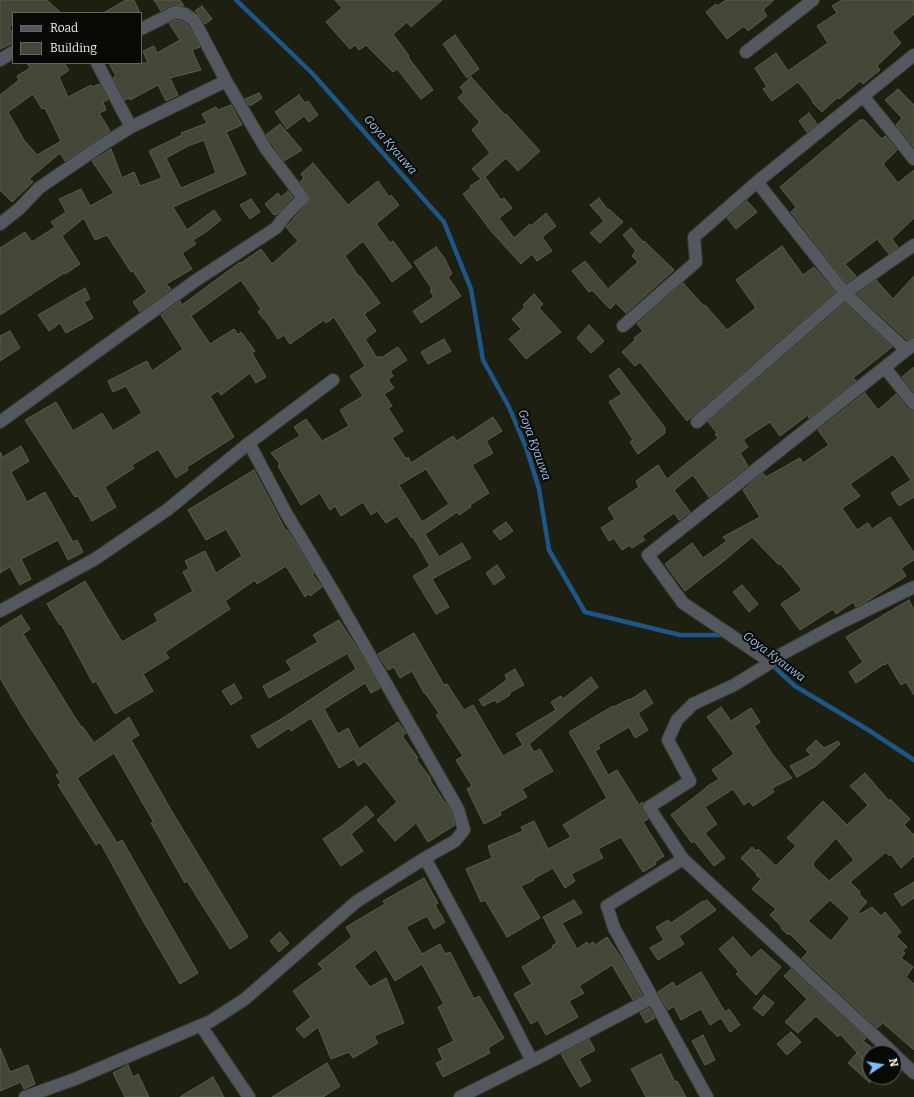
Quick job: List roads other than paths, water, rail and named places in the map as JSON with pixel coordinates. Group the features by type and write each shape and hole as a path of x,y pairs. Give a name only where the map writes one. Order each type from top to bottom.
{"street":[{"path":"746,52 813,0"},
{"path":"0,422 195,280 276,228 285,216 303,198 266,150 226,81 194,20 185,14 175,12 142,28"},
{"path":"0,60 12,53"},
{"path":"623,326 696,262 694,237 757,182 914,55"},
{"path":"98,64 131,127"},
{"path":"0,224 20,209 39,188 99,147 131,127 226,81"},
{"path":"863,96 914,159"},
{"path":"757,182 845,293 910,347 648,556 683,603 769,661"},
{"path":"697,422 845,293 914,245"},
{"path":"885,368 914,404"},
{"path":"0,611 95,559 167,510 249,443 333,380"},
{"path":"25,1097 75,1079 201,1026 245,999 356,902 425,858 455,841 464,830 458,809 337,598 286,513 249,443"},
{"path":"883,1045 684,858 649,807 690,781 668,740 677,720 693,704 734,685 770,663 769,661 834,626 914,587"},
{"path":"425,858 487,973 532,1061"},
{"path":"684,858 607,906 614,928 707,1097"},
{"path":"460,1097 652,998"},
{"path":"201,1026 249,1097"},
{"path":"902,1062 914,1073"}],"waterway":[{"name":"Goya Kyauwa","path":"236,0 312,73 444,222 471,289 483,360 509,407 527,450 539,489 549,550 585,612 680,635 725,635"},
{"name":"Goya Kyauwa","path":"770,663 795,686 870,731 914,760"}]}
